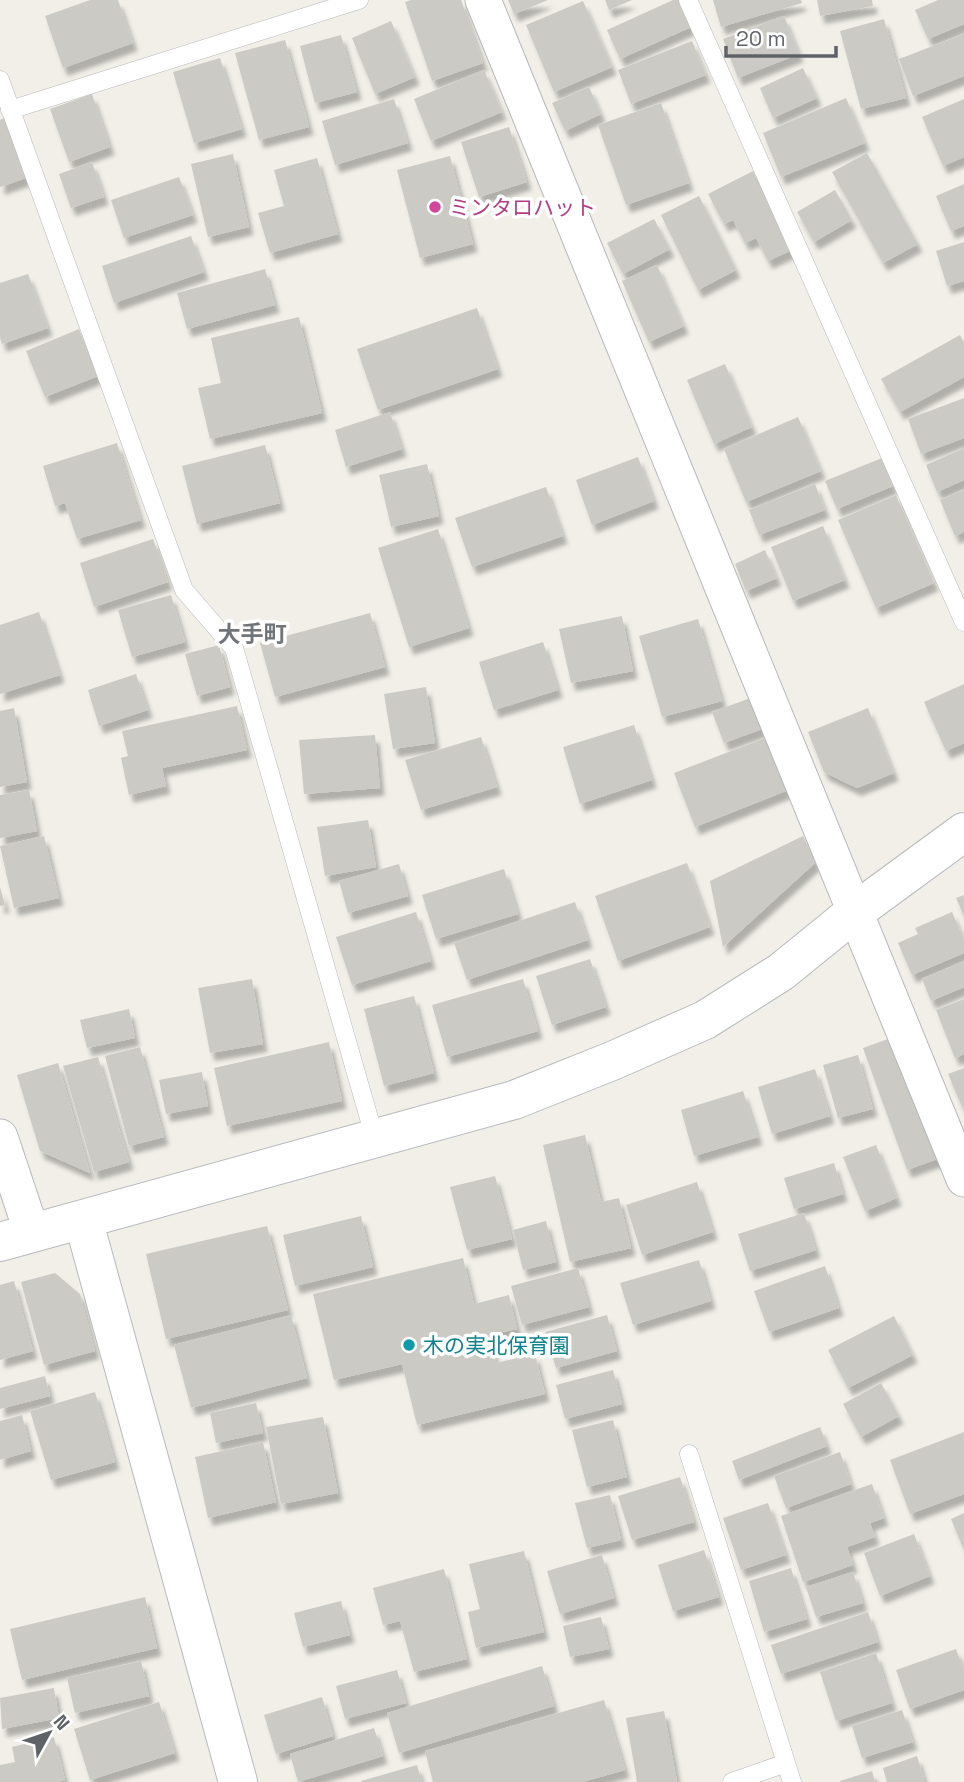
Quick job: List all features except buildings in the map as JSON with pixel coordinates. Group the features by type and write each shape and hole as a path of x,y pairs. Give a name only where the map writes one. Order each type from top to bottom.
{"street":[{"path":"483,0 964,1179"},
{"path":"0,1137 16,1237 514,1100 705,1020 781,972 856,911 964,832"},
{"path":"83,1219 238,1782"}],"lane":[{"path":"10,110 359,0"},
{"path":"688,0 964,622"},
{"path":"0,80 184,590 234,648 375,1139"},
{"path":"689,1454 792,1782"},
{"path":"732,1782 786,1763"}],"place":[{"name":"ミンタロハット","path":"435,207"},
{"name":"木の実北保育園","path":"409,1345"}],"district":[{"name":"大手町","path":"252,634"}]}
